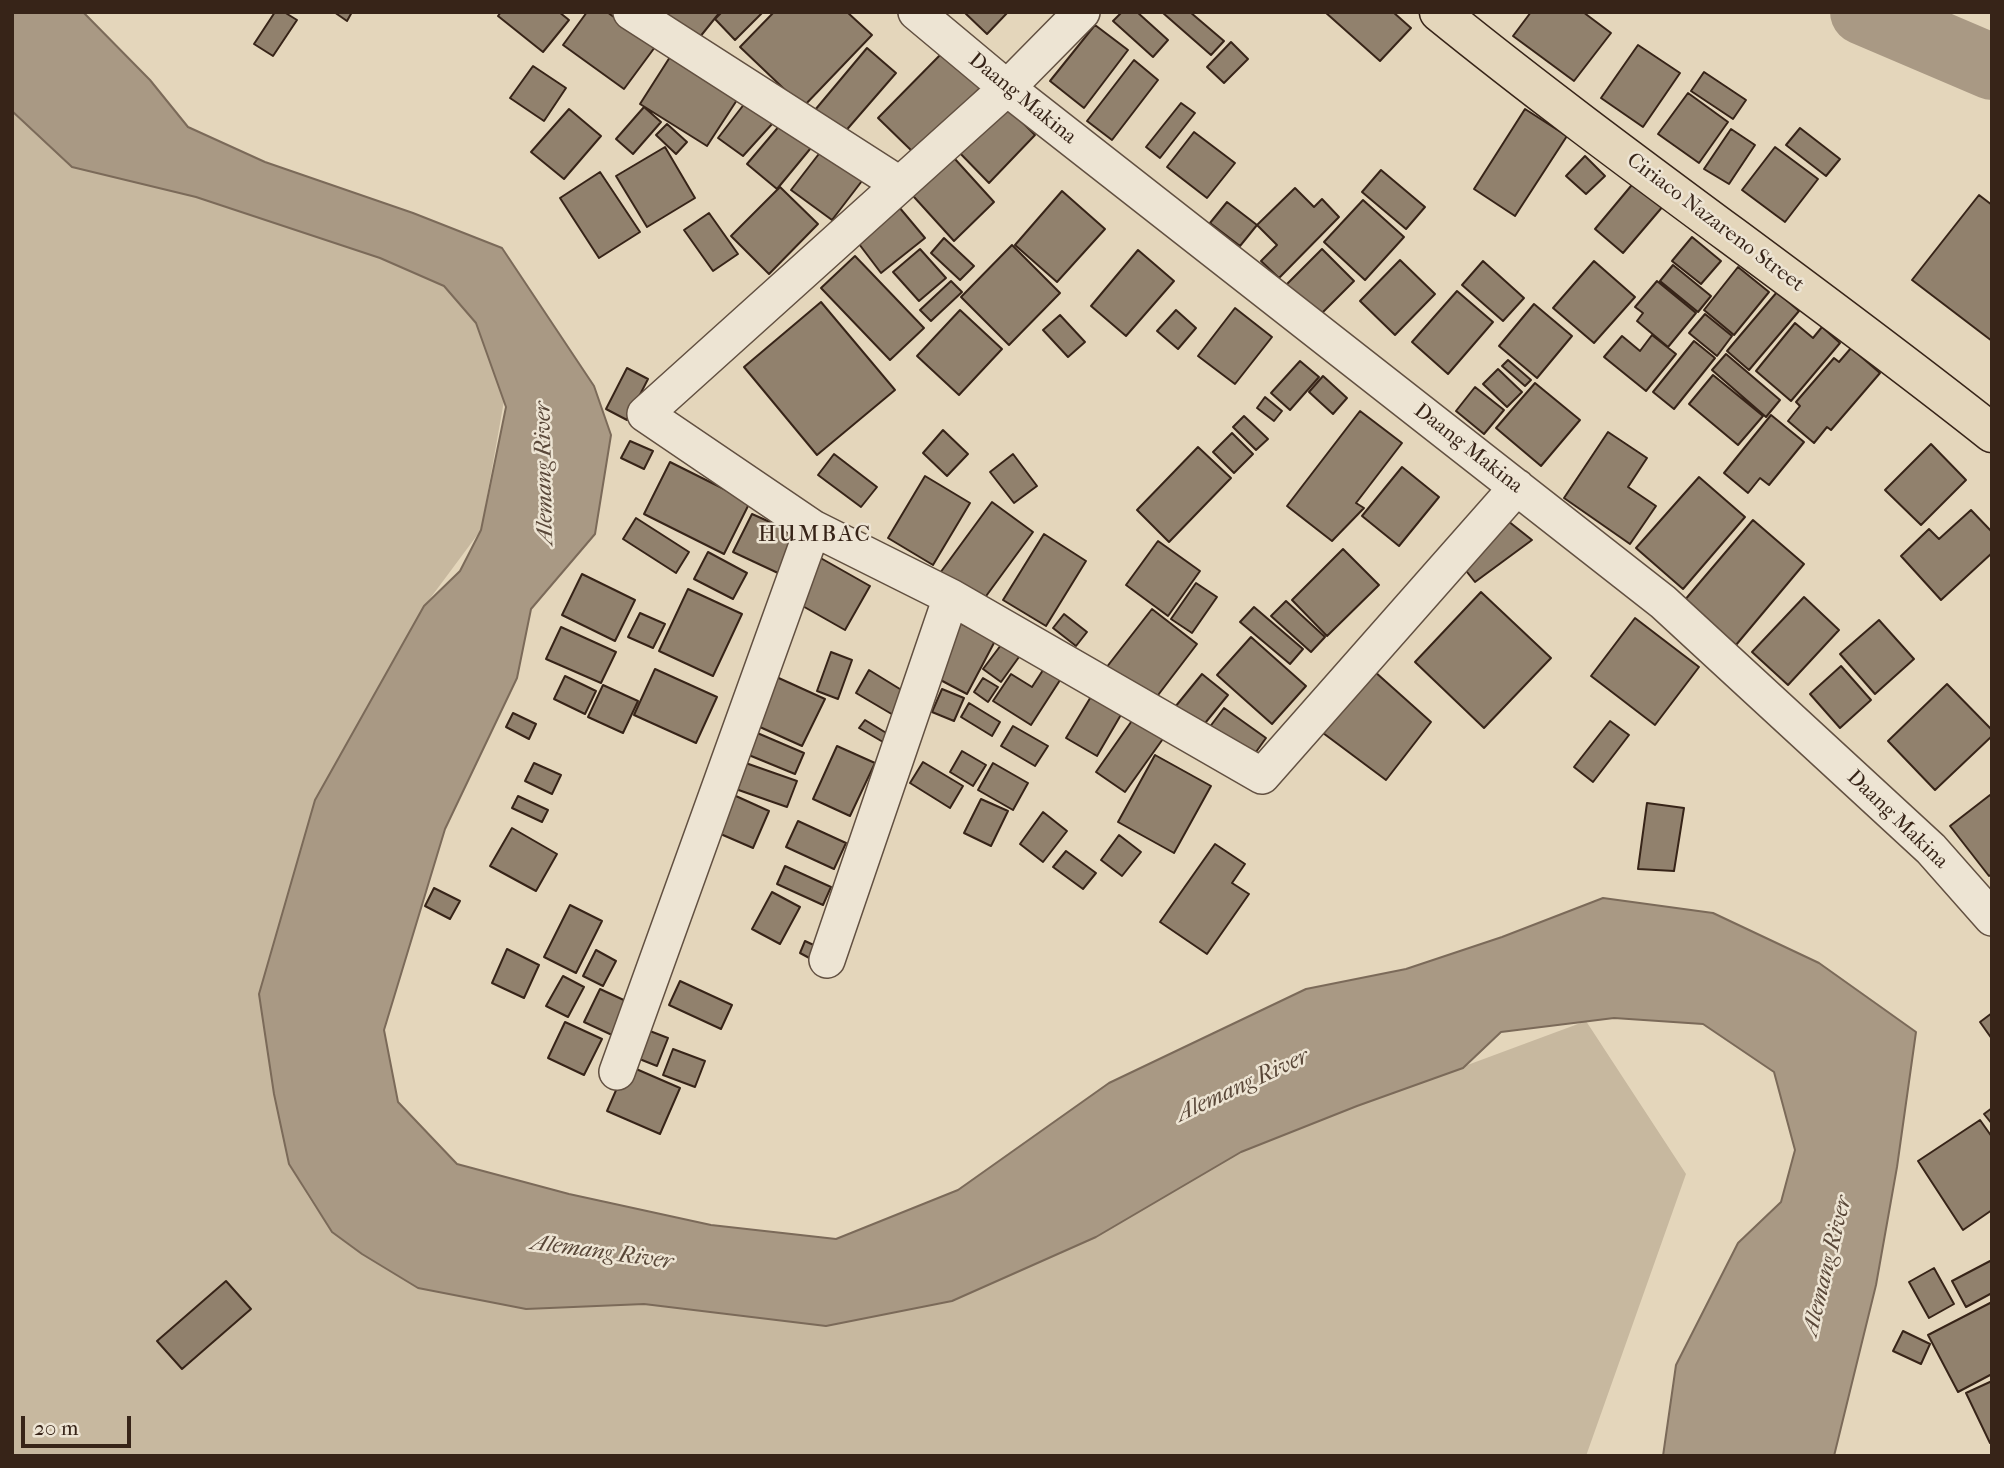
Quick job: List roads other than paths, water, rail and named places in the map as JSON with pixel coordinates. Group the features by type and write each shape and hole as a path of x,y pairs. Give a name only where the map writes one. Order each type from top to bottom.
{"main road":[{"name":"Ciriaco Nazareno Street","path":"1439,12 1992,433"}],"street":[{"path":"631,12 899,184"},
{"name":"Daang Makina","path":"916,12 1007,88 1663,602 1931,849 1992,918"},
{"path":"1082,12 1007,88 645,414 813,528 951,597 1262,776 1517,487"},
{"path":"617,1072 813,528"},
{"path":"827,960 951,597"}],"water":[{"name":"Alemang River","path":"12,12 83,12 150,80 188,127 265,162 413,213 502,248 594,386 611,435 595,534 531,609 517,678 445,829 384,1030 398,1102 457,1164 569,1194 711,1225 836,1239 958,1190 1109,1083 1306,989 1406,969 1502,937 1603,898 1713,913 1819,963 1916,1032 1897,1167 1876,1285 1834,1456 1663,1456 1676,1365 1738,1243 1781,1202 1795,1150 1774,1072 1703,1024 1614,1018 1501,1032 1463,1068 1241,1152 1096,1237 952,1301 826,1326 644,1304 526,1309 418,1288 332,1232 289,1164 274,1094 259,994 315,800 424,606 460,571 481,530 506,407 476,323 444,286 380,258 196,197 72,167 12,111"}],"waterway":[{"path":"1863,12 1992,67"}],"district":[{"name":"HUMBAC","path":"815,535"}]}
